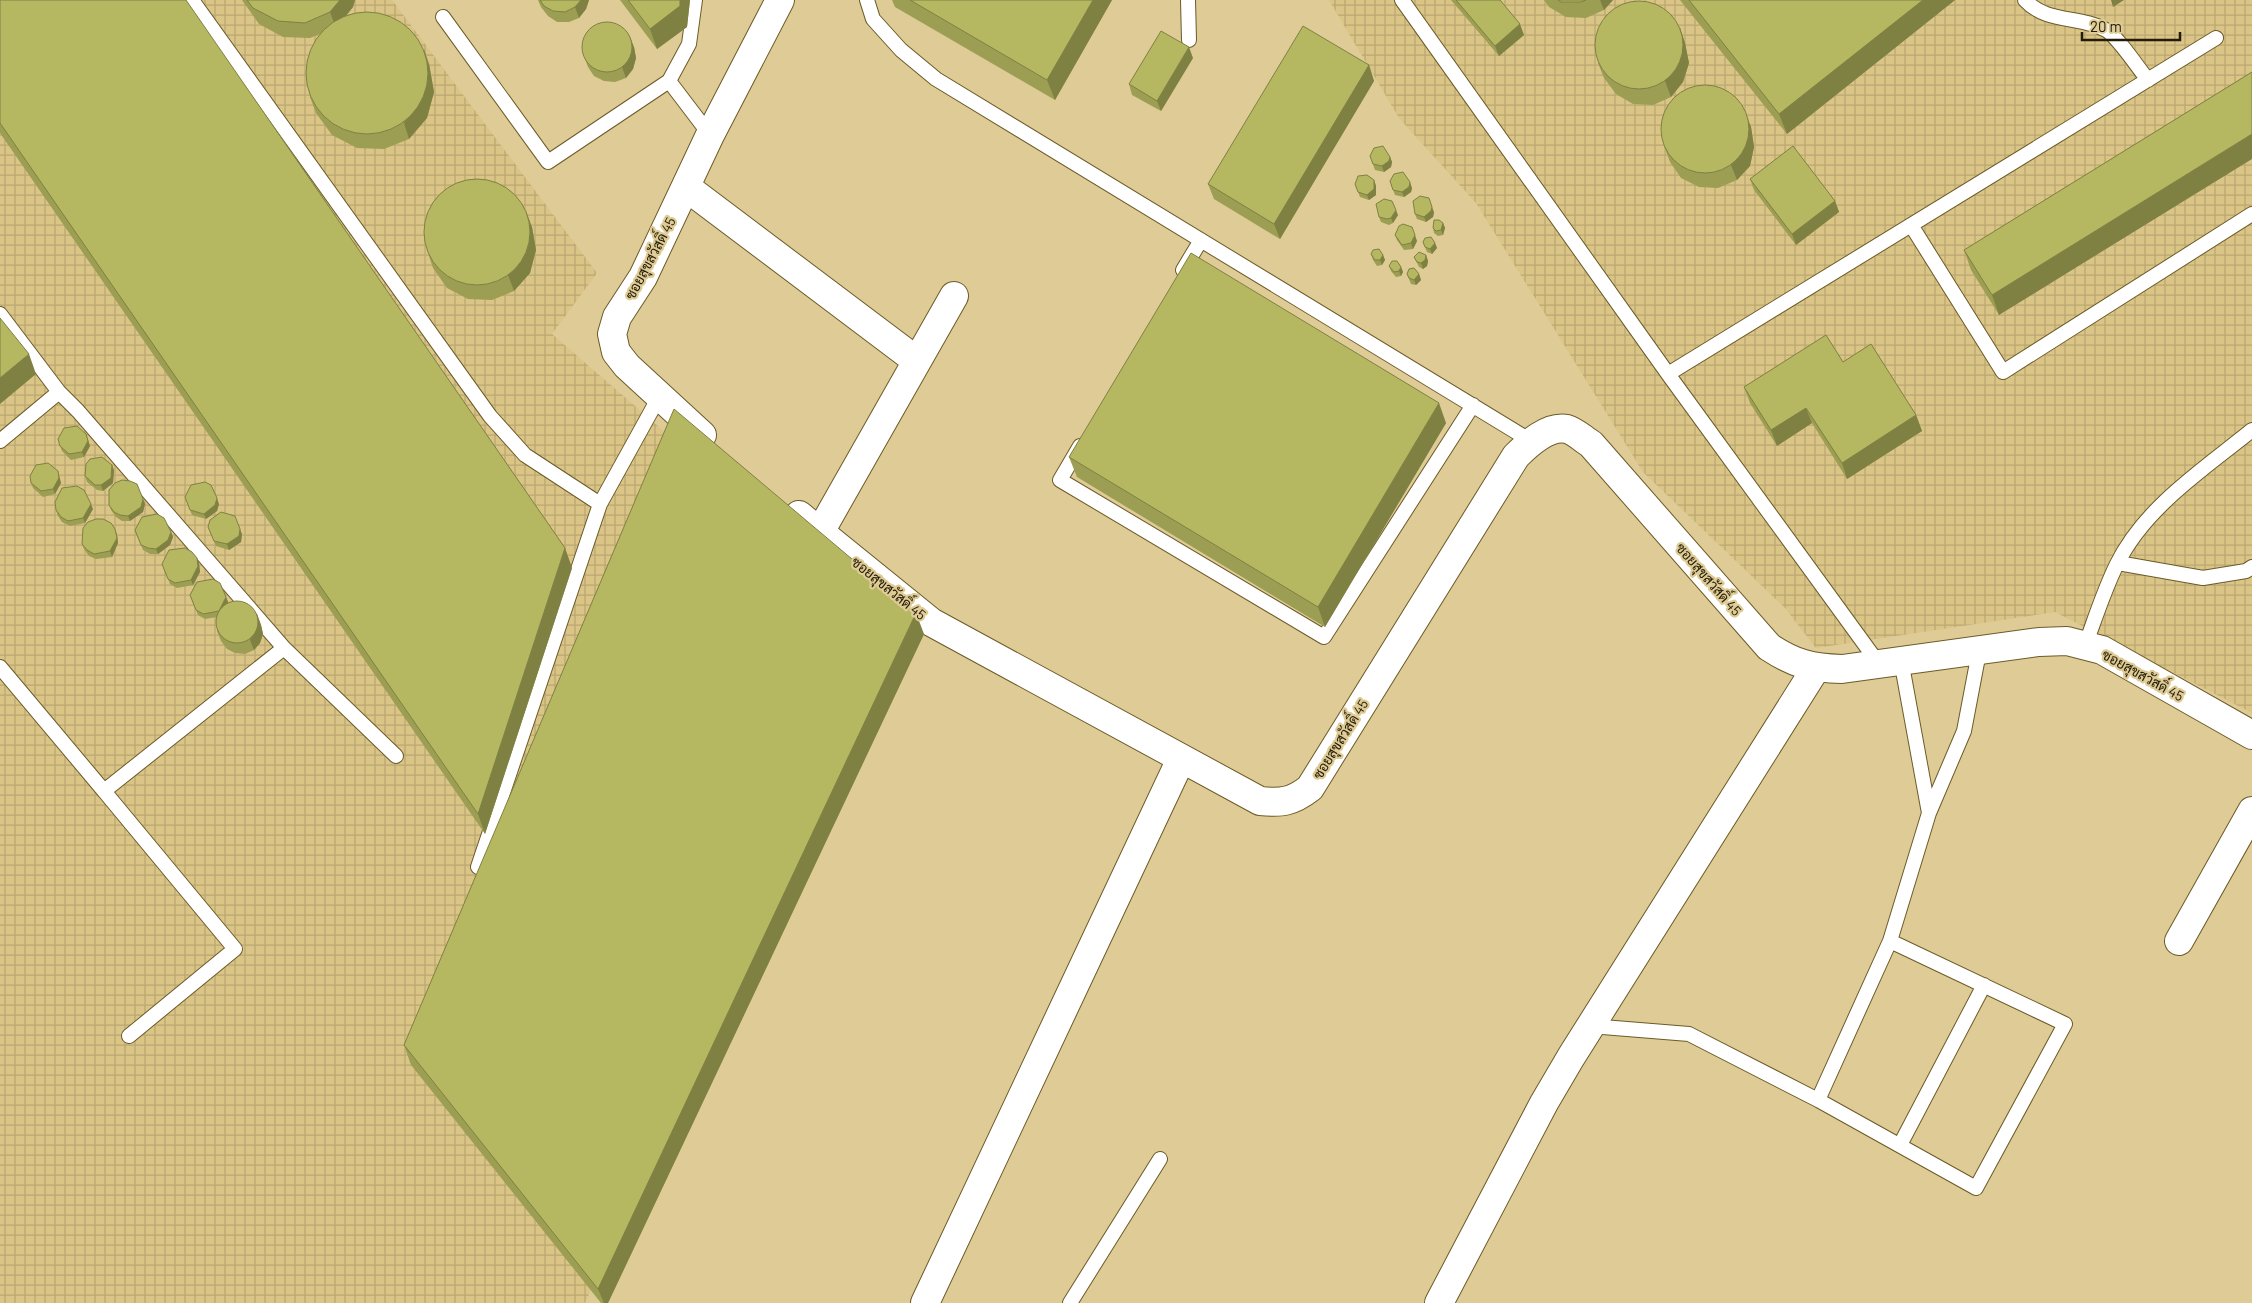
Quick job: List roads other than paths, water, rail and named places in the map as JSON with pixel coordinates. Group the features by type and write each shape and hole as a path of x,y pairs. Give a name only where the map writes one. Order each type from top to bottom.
{"street":[{"name":"ซอยสุขสวัสดิ์ 45","path":"722,451 627,366 616,352 612,334 617,317 643,277 710,135 780,0"},
{"path":"686,187 917,361"},
{"path":"820,532 954,296"},
{"name":"ซอยสุขสวัสดิ์ 45","path":"782,501 931,622 1260,801 1277,802 1296,799 1310,788 1516,456 1531,441 1550,431 1567,429 1591,444 1769,647 1790,660 1816,668 1842,668 1979,652 2040,642 2067,641 2102,650 2252,735"},
{"path":"1439,1303 1544,1103 1590,1026 1816,668"},
{"path":"925,1303 1181,759"},
{"path":"2179,941 2252,811"}],"lane":[{"path":"192,0 490,416 525,455 600,504"},
{"path":"443,17 548,162 669,81 690,44 694,0"},
{"path":"867,0 873,19 901,50 936,79 1531,441"},
{"path":"1188,0 1190,40"},
{"path":"1402,0 1668,374 1890,662 1929,813"},
{"path":"2025,0 2039,13 2095,25 2108,31 2148,80"},
{"path":"1668,374 2216,38"},
{"path":"669,81 710,135"},
{"path":"1911,225 2003,372 2252,214"},
{"path":"1176,283 1201,240"},
{"path":"0,314 59,392 284,648 396,756"},
{"path":"0,441 59,392"},
{"path":"478,867 600,504 660,397"},
{"path":"1086,438 1060,480 1324,637 1473,405"},
{"path":"2085,646 2118,563 2137,532 2164,502 2252,430"},
{"path":"2118,563 2203,578 2246,571 2252,567"},
{"path":"104,792 284,648"},
{"path":"1818,1100 1890,941 1929,813 1964,730 1979,652"},
{"path":"0,667 235,949 128,1036"},
{"path":"1590,1026 1689,1034 1818,1100 1976,1188 2065,1024 1890,941"},
{"path":"1900,1145 1984,986"},
{"path":"1070,1303 1160,1159"}]}
